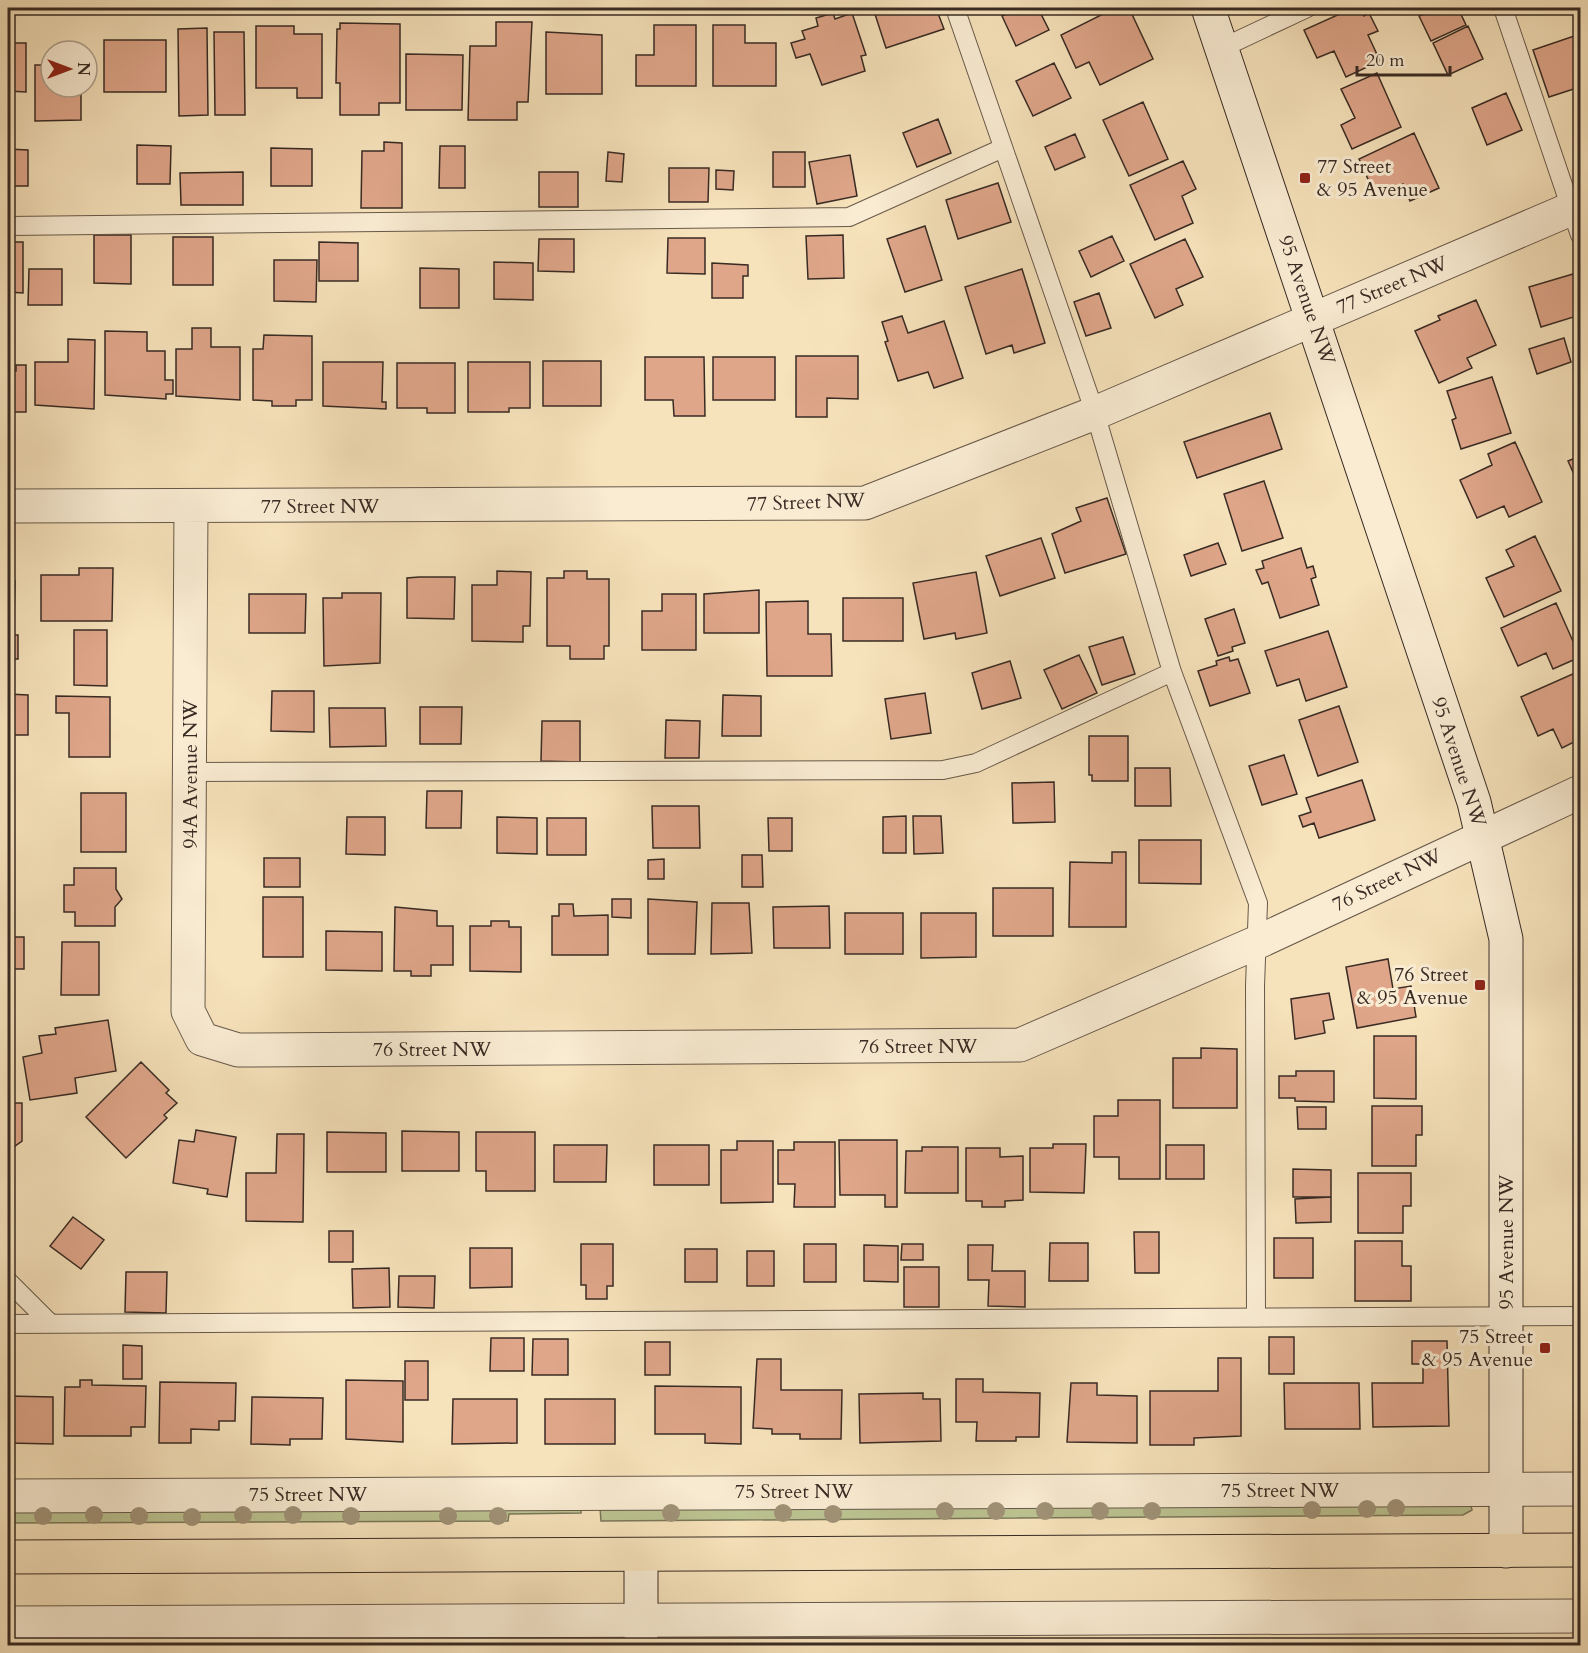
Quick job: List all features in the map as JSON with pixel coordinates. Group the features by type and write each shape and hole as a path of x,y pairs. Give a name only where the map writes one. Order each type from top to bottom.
{"main road":[{"path":"8,1557 1581,1550"}],"street":[{"name":"95 Avenue NW","path":"1208,8 1313,318 1483,836 1506,939 1506,1551"},
{"name":"77 Street NW","path":"8,506 865,504 1095,413 1313,318 1578,216"},
{"name":"94A Avenue NW","path":"191,506 188,1011 202,1040"},
{"name":"76 Street NW","path":"202,1040 238,1050 1020,1045 1258,942 1581,792"},
{"name":"75 Street NW","path":"8,1496 1581,1489"},
{"path":"640,1555 641,1633"},
{"path":"8,1623 641,1633 1581,1616"}],"lane":[{"path":"955,8 1095,413 1172,672 1258,903 1255,986 1257,1318"},
{"path":"1222,48 1307,8"},
{"path":"1503,8 1578,216"},
{"path":"8,226 849,217 1003,148"},
{"path":"190,772 943,770 976,763 1172,672"},
{"path":"8,1281 51,1324"},
{"path":"8,1324 1581,1316"}],"green space":[{"path":"1471,1506 1472,1510 1463,1515 601,1521 600,1508"},
{"path":"581,1508 581,1513 509,1514 508,1521 8,1523 8,1510"}],"building":[{"path":"873,8 936,8 944,29 886,48"},
{"path":"1020,8 1038,8 1049,30 1016,46 1002,16"},
{"path":"1115,8 1129,8 1153,59 1100,85 1089,62 1076,68 1061,35"},
{"path":"1353,8 1360,8 1364,16 1369,13 1378,31 1368,35 1380,61 1346,77 1334,51 1317,58 1304,30"},
{"path":"1424,8 1458,8 1466,25 1431,41 1419,16 1427,13"},
{"path":"833,13 835,19 852,13 866,55 861,56 865,71 822,85 810,54 796,58 791,43 805,39 802,31 818,26 816,18"},
{"path":"496,22 532,22 528,102 517,102 517,120 468,120 470,46 496,46"},
{"path":"340,23 400,24 400,103 379,103 379,115 340,115 340,83 336,83 337,29 340,29"},
{"path":"654,25 696,25 696,86 636,86 636,55 654,55"},
{"path":"713,25 745,25 745,43 776,43 776,86 713,86"},
{"path":"256,26 294,26 294,34 322,34 322,98 297,98 297,88 256,88"},
{"path":"1468,26 1483,59 1448,75 1433,43"},
{"path":"207,28 208,115 179,116 178,29"},
{"path":"214,32 244,32 245,115 215,115"},
{"path":"546,32 602,35 602,94 546,94"},
{"path":"1580,34 1580,87 1549,97 1533,50"},
{"path":"104,40 166,40 166,92 104,92"},
{"path":"8,43 26,43 26,92 8,91"},
{"path":"406,54 463,55 462,110 406,110"},
{"path":"1054,63 1071,98 1033,116 1016,81"},
{"path":"35,65 39,65 39,99 81,99 81,120 35,121"},
{"path":"1377,73 1401,127 1352,149 1341,125 1355,118 1341,89"},
{"path":"1506,93 1522,130 1487,145 1472,108"},
{"path":"1143,102 1168,159 1129,176 1103,120"},
{"path":"938,119 951,153 917,167 903,133"},
{"path":"1414,133 1439,188 1410,201 1403,184 1376,197 1359,159"},
{"path":"1075,134 1085,157 1055,170 1045,147"},
{"path":"384,142 402,143 402,208 361,208 362,151 384,151"},
{"path":"137,145 171,146 170,184 137,184"},
{"path":"440,146 465,146 465,188 439,188"},
{"path":"271,148 312,149 312,186 271,186"},
{"path":"8,149 28,150 28,186 8,186"},
{"path":"608,152 624,154 622,182 606,181"},
{"path":"773,152 805,152 805,187 773,187"},
{"path":"850,155 857,196 817,204 809,162"},
{"path":"1183,161 1196,189 1182,196 1193,223 1155,240 1130,185"},
{"path":"669,168 709,168 708,202 669,202"},
{"path":"716,170 734,171 733,190 716,189"},
{"path":"243,172 243,205 181,205 180,173"},
{"path":"539,172 578,172 578,207 539,207"},
{"path":"998,183 1011,222 958,239 946,200"},
{"path":"925,226 942,280 905,292 887,239"},
{"path":"94,235 131,235 131,284 94,283"},
{"path":"843,235 844,278 808,279 806,236"},
{"path":"1112,236 1124,261 1091,277 1079,251"},
{"path":"173,237 213,237 213,285 173,285"},
{"path":"668,238 705,238 705,274 667,273"},
{"path":"539,239 574,239 574,272 538,271"},
{"path":"1185,239 1203,277 1176,289 1183,305 1155,318 1130,264"},
{"path":"8,242 23,242 23,293 8,292"},
{"path":"319,242 358,243 358,281 319,281"},
{"path":"274,260 317,260 316,302 274,301"},
{"path":"494,262 533,263 533,300 494,299"},
{"path":"712,263 748,265 748,276 743,276 743,298 712,298"},
{"path":"420,268 459,269 459,308 420,308"},
{"path":"29,269 62,269 62,305 28,305"},
{"path":"1022,269 1045,343 1014,353 1012,345 986,354 965,287"},
{"path":"1573,274 1580,301 1580,315 1541,327 1529,287"},
{"path":"1099,293 1111,328 1086,336 1074,302"},
{"path":"1476,300 1496,345 1467,358 1472,368 1439,383 1415,331 1440,320 1438,316"},
{"path":"902,316 908,333 944,321 963,378 934,388 928,372 898,381 885,342 888,341 882,322"},
{"path":"192,328 211,328 211,347 240,347 240,400 176,396 176,349 192,349"},
{"path":"105,331 147,332 147,351 165,351 165,380 173,380 173,394 166,394 166,399 105,395"},
{"path":"264,335 312,336 312,400 296,400 296,406 272,406 272,401 253,400 253,349 263,349"},
{"path":"1564,338 1571,362 1537,374 1529,349"},
{"path":"68,339 95,340 94,409 35,405 35,362 68,362"},
{"path":"796,356 858,356 858,399 827,398 827,417 796,417"},
{"path":"645,357 704,357 705,416 674,416 673,400 645,400"},
{"path":"713,357 775,357 775,400 713,400"},
{"path":"543,361 601,361 601,406 543,406"},
{"path":"323,362 383,362 382,402 386,402 386,409 323,406"},
{"path":"468,362 530,362 530,408 509,408 509,412 468,412"},
{"path":"397,363 455,363 455,413 427,413 427,408 397,408"},
{"path":"16,365 26,365 26,412 8,412 8,371 16,371"},
{"path":"1492,377 1511,433 1461,449 1452,420 1456,418 1447,391"},
{"path":"1270,413 1282,449 1197,478 1184,442"},
{"path":"1515,442 1542,502 1509,517 1504,506 1477,518 1460,480 1492,465 1488,454"},
{"path":"1580,456 1580,488 1568,461"},
{"path":"1264,481 1283,538 1242,551 1224,494"},
{"path":"1107,498 1126,554 1065,573 1052,534 1081,521 1076,508"},
{"path":"1535,536 1561,591 1504,617 1486,578 1514,566 1506,550"},
{"path":"1041,538 1055,578 1000,596 986,556"},
{"path":"1218,543 1226,564 1191,576 1184,555"},
{"path":"1301,548 1307,568 1313,566 1316,577 1311,579 1319,605 1280,618 1268,582 1262,584 1256,570 1264,568 1262,561"},
{"path":"79,568 113,568 112,621 41,621 41,575 79,575"},
{"path":"497,571 531,572 530,626 523,626 523,642 472,641 472,585 497,585"},
{"path":"564,571 587,571 587,579 609,579 609,646 604,646 604,659 570,659 570,646 547,646 547,578 564,578"},
{"path":"976,572 987,633 956,639 955,633 924,639 913,583"},
{"path":"455,577 454,619 407,618 407,578"},
{"path":"8,581 15,581 14,619 8,618"},
{"path":"759,590 759,633 704,633 704,594"},
{"path":"342,593 381,593 380,663 324,666 323,598 342,598"},
{"path":"249,594 306,594 305,633 249,633"},
{"path":"662,594 696,594 696,650 642,650 642,611 662,611"},
{"path":"843,598 903,598 903,641 843,641"},
{"path":"808,601 808,634 831,634 832,676 767,676 766,602"},
{"path":"1556,603 1580,657 1553,669 1546,653 1518,666 1501,628"},
{"path":"1234,609 1245,643 1232,647 1233,651 1218,656 1205,619"},
{"path":"74,630 107,630 107,686 74,685"},
{"path":"1328,631 1347,687 1306,701 1299,679 1277,686 1265,651"},
{"path":"8,635 18,635 18,659 8,659"},
{"path":"1123,637 1135,674 1102,685 1089,647"},
{"path":"1079,655 1097,693 1062,709 1044,670"},
{"path":"1229,657 1230,661 1238,659 1250,693 1210,706 1198,671 1217,665 1216,661"},
{"path":"1010,661 1021,698 982,709 972,673"},
{"path":"1575,673 1580,686 1580,739 1562,748 1553,729 1538,736 1521,697"},
{"path":"272,691 314,691 314,732 271,731"},
{"path":"925,693 931,733 891,739 885,699"},
{"path":"8,694 28,695 28,735 8,735"},
{"path":"723,695 761,696 761,736 722,736"},
{"path":"56,696 110,697 110,757 69,757 69,713 56,713"},
{"path":"1339,706 1358,762 1318,776 1299,720"},
{"path":"420,707 462,707 461,744 420,744"},
{"path":"329,708 385,708 386,746 330,747"},
{"path":"666,720 700,721 699,758 665,758"},
{"path":"542,721 580,721 580,762 541,761"},
{"path":"1089,736 1128,736 1128,781 1092,781 1092,775 1089,775"},
{"path":"1284,755 1297,794 1262,805 1249,766"},
{"path":"1135,768 1170,768 1171,806 1135,806"},
{"path":"1362,780 1375,820 1319,838 1314,823 1303,827 1299,816 1311,812 1306,798"},
{"path":"1054,782 1055,822 1013,823 1012,783"},
{"path":"427,791 462,791 461,828 426,828"},
{"path":"81,793 126,793 126,852 81,852"},
{"path":"652,806 699,806 700,848 653,848"},
{"path":"906,816 906,853 883,853 883,817"},
{"path":"913,816 941,816 943,853 914,854"},
{"path":"347,817 385,817 385,855 346,854"},
{"path":"497,817 537,818 537,854 497,853"},
{"path":"547,818 586,818 586,855 547,855"},
{"path":"768,818 792,818 792,851 769,851"},
{"path":"1139,840 1201,840 1201,884 1139,883"},
{"path":"1112,852 1126,852 1126,927 1069,927 1070,862 1112,863"},
{"path":"742,855 762,855 763,887 742,887"},
{"path":"264,858 300,858 300,887 264,887"},
{"path":"664,859 664,879 648,879 648,860"},
{"path":"74,868 116,868 116,889 122,899 115,907 115,926 75,926 75,912 64,912 64,885 74,885"},
{"path":"993,888 1053,888 1053,936 993,936"},
{"path":"263,897 303,897 303,957 263,957"},
{"path":"612,899 631,899 631,918 612,917"},
{"path":"648,899 697,902 695,954 648,954"},
{"path":"712,903 749,903 752,953 711,954"},
{"path":"559,904 573,904 574,916 608,915 608,955 552,955 552,916 559,916"},
{"path":"829,906 830,948 774,948 773,907"},
{"path":"395,907 437,911 437,926 453,926 453,965 431,965 431,976 411,976 411,971 394,971"},
{"path":"845,913 903,913 903,954 845,954"},
{"path":"921,913 976,913 976,957 921,958"},
{"path":"491,921 509,921 509,927 521,927 521,972 470,971 470,926 491,926"},
{"path":"326,931 382,932 382,971 326,970"},
{"path":"8,937 24,937 24,969 8,969"},
{"path":"62,942 99,942 99,995 61,995"},
{"path":"1388,959 1393,989 1411,986 1416,1017 1357,1028 1346,967"},
{"path":"1329,993 1334,1019 1323,1021 1325,1033 1295,1039 1291,999"},
{"path":"108,1020 116,1071 75,1078 77,1093 30,1100 23,1057 42,1053 39,1036 56,1034 55,1028"},
{"path":"1374,1036 1416,1036 1416,1099 1374,1098"},
{"path":"1201,1048 1237,1049 1237,1108 1173,1108 1173,1058 1201,1058"},
{"path":"141,1062 169,1090 166,1093 177,1103 164,1115 167,1118 126,1158 86,1117"},
{"path":"1296,1071 1334,1071 1334,1102 1295,1101 1295,1098 1279,1098 1279,1076 1296,1076"},
{"path":"1118,1100 1160,1100 1160,1179 1119,1179 1119,1157 1094,1157 1094,1116 1118,1116"},
{"path":"8,1103 22,1103 22,1141 8,1151"},
{"path":"1372,1106 1422,1106 1422,1135 1416,1135 1416,1166 1372,1166"},
{"path":"1297,1107 1326,1107 1326,1129 1298,1129"},
{"path":"196,1130 236,1137 227,1197 207,1194 208,1189 173,1183 179,1140 194,1142"},
{"path":"402,1131 459,1132 459,1171 402,1171"},
{"path":"327,1132 386,1133 386,1172 327,1172"},
{"path":"476,1132 535,1132 535,1191 486,1191 486,1171 476,1171"},
{"path":"277,1134 304,1134 303,1222 246,1221 246,1173 276,1173"},
{"path":"839,1140 897,1140 897,1207 885,1207 885,1195 840,1195"},
{"path":"737,1141 773,1141 773,1202 721,1203 721,1150 737,1150"},
{"path":"794,1142 835,1142 835,1207 794,1207 795,1184 778,1184 778,1150 794,1150"},
{"path":"1053,1144 1086,1144 1084,1193 1030,1192 1030,1148 1053,1148"},
{"path":"554,1145 607,1145 606,1182 554,1182"},
{"path":"654,1145 709,1145 709,1185 654,1185"},
{"path":"1166,1145 1204,1145 1204,1179 1166,1179"},
{"path":"922,1147 958,1147 958,1193 905,1193 906,1151 922,1151"},
{"path":"966,1148 1000,1148 1000,1157 1023,1156 1023,1200 1005,1201 1005,1207 982,1207 982,1201 966,1201"},
{"path":"1293,1169 1331,1170 1331,1197 1293,1197"},
{"path":"1358,1173 1411,1173 1411,1206 1403,1206 1403,1233 1358,1233"},
{"path":"1331,1197 1331,1222 1296,1223 1295,1199"},
{"path":"73,1217 104,1240 81,1269 50,1246"},
{"path":"329,1231 353,1231 353,1262 329,1262"},
{"path":"1134,1232 1159,1232 1159,1273 1135,1273"},
{"path":"1274,1238 1313,1238 1313,1278 1274,1278"},
{"path":"1355,1241 1402,1241 1402,1266 1411,1266 1411,1301 1355,1301"},
{"path":"1050,1243 1088,1243 1088,1281 1049,1281"},
{"path":"581,1244 613,1244 613,1286 607,1286 607,1299 586,1299 586,1285 581,1285"},
{"path":"804,1244 836,1244 836,1282 804,1282"},
{"path":"902,1244 923,1244 923,1260 901,1260"},
{"path":"864,1245 898,1246 898,1282 864,1281"},
{"path":"968,1245 993,1245 992,1271 1025,1271 1025,1307 988,1306 989,1280 968,1280"},
{"path":"470,1248 512,1248 512,1287 470,1288"},
{"path":"685,1249 717,1249 717,1282 685,1282"},
{"path":"747,1251 774,1251 774,1286 747,1286"},
{"path":"904,1267 939,1267 939,1307 904,1307"},
{"path":"389,1268 390,1307 353,1308 352,1269"},
{"path":"126,1272 167,1272 166,1313 125,1312"},
{"path":"399,1276 435,1276 434,1308 398,1307"},
{"path":"1269,1337 1294,1337 1294,1374 1269,1374"},
{"path":"491,1338 524,1338 524,1371 490,1371"},
{"path":"533,1339 568,1339 568,1375 532,1375"},
{"path":"1412,1341 1447,1341 1449,1426 1373,1427 1372,1383 1423,1383 1423,1364 1412,1364"},
{"path":"645,1342 670,1342 670,1375 645,1375"},
{"path":"123,1345 142,1346 142,1379 123,1379"},
{"path":"1218,1358 1241,1358 1241,1436 1194,1438 1194,1445 1150,1445 1150,1391 1218,1391"},
{"path":"757,1359 781,1359 781,1390 842,1390 841,1439 800,1439 800,1434 772,1434 772,1429 753,1428"},
{"path":"405,1361 428,1361 428,1400 405,1400"},
{"path":"956,1379 983,1379 983,1392 1040,1393 1039,1437 1016,1437 1016,1441 976,1441 977,1422 956,1422"},
{"path":"80,1380 92,1380 92,1385 146,1386 145,1427 131,1427 131,1436 64,1436 65,1387 80,1387"},
{"path":"346,1380 403,1381 403,1442 346,1439"},
{"path":"160,1382 236,1383 235,1421 219,1421 219,1430 191,1429 191,1443 159,1443"},
{"path":"1071,1383 1097,1383 1097,1395 1137,1396 1137,1443 1067,1442"},
{"path":"1284,1383 1359,1383 1360,1429 1285,1429"},
{"path":"655,1386 741,1387 741,1444 705,1443 705,1434 655,1434"},
{"path":"923,1393 923,1399 940,1399 941,1441 860,1443 859,1394"},
{"path":"8,1396 53,1397 53,1444 8,1443"},
{"path":"252,1397 323,1398 322,1439 290,1439 290,1445 251,1444"},
{"path":"453,1399 517,1399 517,1443 452,1444"},
{"path":"545,1399 615,1399 615,1444 545,1444"}],"place":[{"name":"77 Street & 95 Avenue","path":"1305,178"},
{"name":"76 Street & 95 Avenue","path":"1480,985"},
{"name":"75 Street & 95 Avenue","path":"1545,1348"}]}
